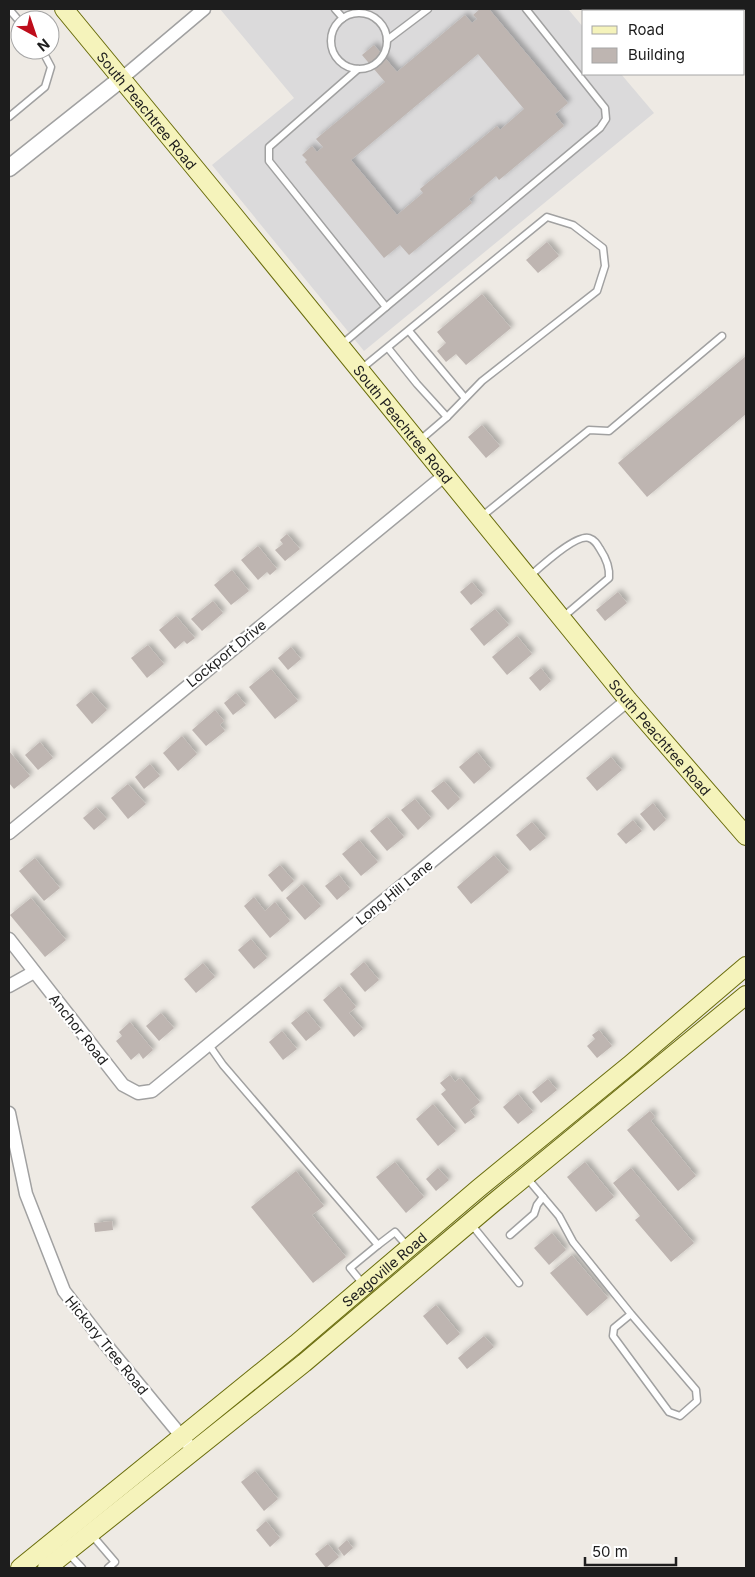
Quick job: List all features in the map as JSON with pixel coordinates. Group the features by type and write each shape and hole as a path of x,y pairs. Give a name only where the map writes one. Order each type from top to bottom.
{"main road":[{"name":"South Peachtree Road","path":"64,9 628,700 746,836"},
{"name":"Seagoville Road","path":"46,1568 62,1545 182,1437 631,1064 746,966"},
{"name":"Seagoville Road","path":"20,1568 62,1545 90,1533 326,1345 470,1223 746,995"},
{"path":"631,1064 645,1080"},
{"path":"540,1138 554,1154"},
{"path":"313,1329 326,1345"}],"street":[{"path":"9,168 121,79 204,9"},
{"name":"Lockport Drive","path":"9,833 445,474"},
{"name":"Long Hill Lane","path":"161,1086 316,955 628,700"},
{"name":"Anchor Road","path":"9,939 123,1086 138,1093 152,1091 161,1086"},
{"path":"9,986 34,972"},
{"name":"Hickory Tree Road","path":"9,1113 26,1194 64,1291 193,1451"}],"lane":[{"path":"335,9 343,18"},
{"path":"387,40 428,9"},
{"path":"340,346 600,128 606,119 605,108 526,9"},
{"path":"351,14 368,15 381,24 387,40 386,49 382,57 375,64 367,68 348,68 340,62 332,49 332,34 336,25 343,18 351,14"},
{"path":"9,117 45,87 51,68 47,60"},
{"path":"358,69 269,147 269,161 386,307"},
{"path":"360,370 547,218 573,225 603,248 606,266 597,291 482,381 447,417 418,442"},
{"path":"409,330 465,398"},
{"path":"480,518 589,430 609,431 722,336"},
{"path":"388,348 447,417"},
{"path":"528,577 560,550 582,538 588,538 596,542 610,570 609,578 562,618"},
{"path":"208,1045 223,1065 378,1245"},
{"path":"526,1177 559,1216 572,1242 696,1390 697,1401 680,1416 669,1412 613,1336 614,1328 631,1314"},
{"path":"510,1235 534,1214 537,1204 543,1197"},
{"path":"470,1223 518,1283"},
{"path":"365,1286 350,1268 395,1232 409,1248"},
{"path":"90,1533 115,1562 108,1568"},
{"path":"62,1545 82,1568"}],"shaded area":[{"path":"220,9 568,9 582,26 582,75 622,75 654,113 364,351 212,165 294,98"}],"building":[{"path":"480,9 489,9 568,103 555,114 564,126 499,180 496,176 469,199 472,203 409,255 400,245 384,258 305,162 307,160 302,155 312,146 317,152 323,147 316,139 385,82 362,55 374,45 397,72 465,15 472,23 477,19 473,15","holes":["478,54 524,109 500,130 497,126 420,189 423,193 397,215 351,160"]},
{"path":"547,242 559,256 538,273 526,260"},
{"path":"482,294 511,328 466,365 456,354 446,362 437,351 446,343 437,332"},
{"path":"746,356 746,414 647,497 618,463"},
{"path":"482,425 500,446 486,458 468,437"},
{"path":"287,534 300,549 285,561 275,550 283,544 280,540"},
{"path":"258,546 277,569 270,575 267,572 258,580 241,560"},
{"path":"232,570 249,591 231,605 214,585"},
{"path":"472,582 483,595 471,605 460,592"},
{"path":"618,592 627,603 605,621 596,610"},
{"path":"213,601 223,613 202,631 191,619"},
{"path":"495,609 509,625 484,646 470,629"},
{"path":"176,616 195,638 187,644 184,641 175,649 159,630"},
{"path":"517,636 532,654 507,675 492,657"},
{"path":"148,645 164,664 147,678 131,658"},
{"path":"291,647 301,659 288,670 278,658"},
{"path":"541,668 551,681 540,691 529,678"},
{"path":"271,669 298,701 275,719 249,687"},
{"path":"91,692 107,710 92,724 76,705"},
{"path":"236,693 246,705 233,715 224,703"},
{"path":"215,710 224,721 220,725 225,731 206,746 192,730"},
{"path":"182,736 197,754 178,771 163,753"},
{"path":"40,742 53,758 38,770 25,755"},
{"path":"9,751 30,776 14,789 9,783"},
{"path":"477,752 491,769 474,784 459,767"},
{"path":"611,757 622,770 597,791 586,778"},
{"path":"150,764 160,776 144,789 135,777"},
{"path":"444,781 460,799 448,810 431,791"},
{"path":"128,784 146,804 128,819 111,798"},
{"path":"415,799 431,818 418,830 401,810"},
{"path":"653,803 666,820 654,831 640,814"},
{"path":"96,807 107,819 94,830 83,818"},
{"path":"387,817 404,837 387,851 370,831"},
{"path":"633,820 642,831 626,844 617,834"},
{"path":"532,822 546,838 530,851 516,835"},
{"path":"359,840 378,862 361,876 342,854"},
{"path":"494,855 509,872 471,904 457,887"},
{"path":"35,858 60,888 44,901 19,871"},
{"path":"280,865 294,881 282,892 268,875"},
{"path":"339,875 350,889 337,900 325,886"},
{"path":"302,884 321,906 305,920 286,898"},
{"path":"254,897 265,911 275,902 290,921 270,938 244,906"},
{"path":"31,898 66,940 45,957 10,915"},
{"path":"251,939 267,958 254,969 238,950"},
{"path":"364,962 379,980 365,992 350,974"},
{"path":"203,963 215,977 196,993 184,979"},
{"path":"339,986 356,1007 349,1013 363,1029 354,1037 323,1000"},
{"path":"306,1011 321,1029 306,1041 291,1023"},
{"path":"161,1013 174,1028 159,1041 146,1026"},
{"path":"130,1022 153,1050 143,1059 139,1053 131,1060 116,1041 122,1036 119,1032"},
{"path":"599,1030 612,1046 597,1058 587,1046 595,1039 592,1035"},
{"path":"282,1031 297,1049 283,1060 269,1042"},
{"path":"450,1075 455,1082 460,1078 480,1102 470,1110 475,1117 465,1124 441,1094 446,1090 440,1083"},
{"path":"548,1079 557,1090 541,1103 532,1092"},
{"path":"518,1094 533,1112 518,1124 503,1107"},
{"path":"433,1104 456,1131 438,1146 416,1119"},
{"path":"650,1111 655,1117 651,1121 696,1176 678,1191 627,1130"},
{"path":"395,1162 424,1197 406,1213 376,1177"},
{"path":"585,1162 614,1197 596,1212 567,1177"},
{"path":"438,1168 449,1180 436,1191 426,1179"},
{"path":"631,1168 694,1243 671,1262 635,1220 640,1216 613,1183"},
{"path":"296,1171 324,1206 312,1215 346,1257 313,1283 251,1207"},
{"path":"112,1221 113,1230 95,1232 94,1223"},
{"path":"552,1233 566,1250 549,1265 534,1248"},
{"path":"572,1255 608,1298 587,1316 550,1273"},
{"path":"436,1305 460,1334 447,1345 423,1316"},
{"path":"484,1336 494,1347 467,1369 458,1358"},
{"path":"255,1471 278,1499 264,1511 241,1482"},
{"path":"266,1521 280,1538 270,1547 256,1530"},
{"path":"347,1540 353,1548 344,1556 338,1548"},
{"path":"328,1544 339,1557 326,1568 315,1554"}]}
